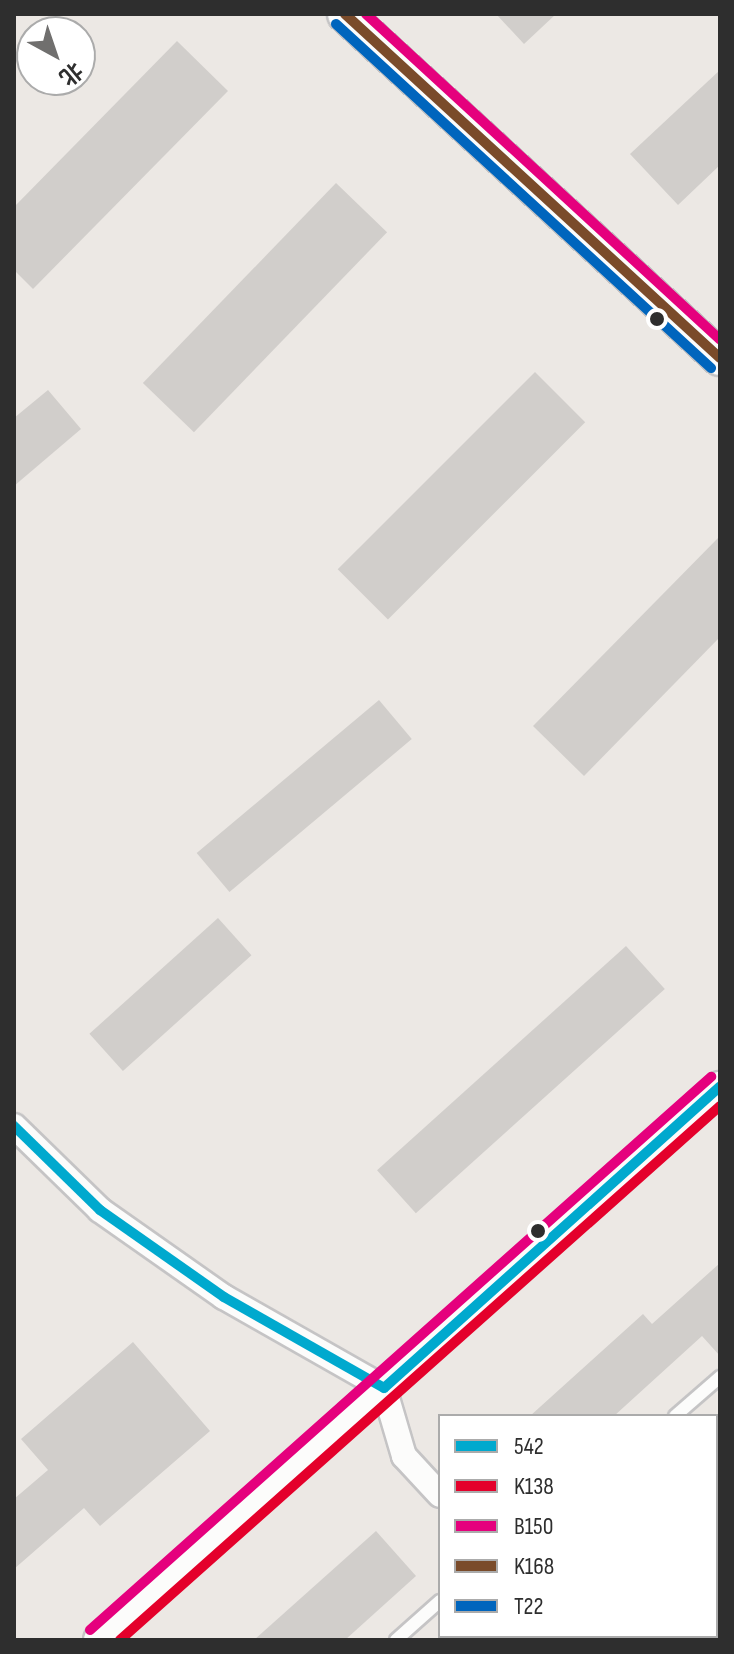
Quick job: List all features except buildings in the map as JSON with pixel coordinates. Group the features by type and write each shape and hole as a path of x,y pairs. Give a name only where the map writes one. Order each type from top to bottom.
{"main road":[{"path":"345,14 720,358"}],"street":[{"path":"99,1640 720,1087"},
{"path":"14,1126 100,1210 224,1297 384,1388 404,1456 438,1493"}],"lane":[{"path":"677,1414 720,1377"},
{"path":"396,1640 438,1603"}],"transit line":[{"name":"K168","path":"345,14 720,358"},
{"name":"B150","path":"366,14 720,339"},
{"name":"T22","path":"336,24 711,368"},
{"name":"B150","path":"90,1630 711,1077"},
{"name":"542","path":"384,1388 720,1087"},
{"name":"K138","path":"120,1640 720,1106"},
{"name":"542","path":"14,1126 100,1210 224,1297 384,1388"}]}
